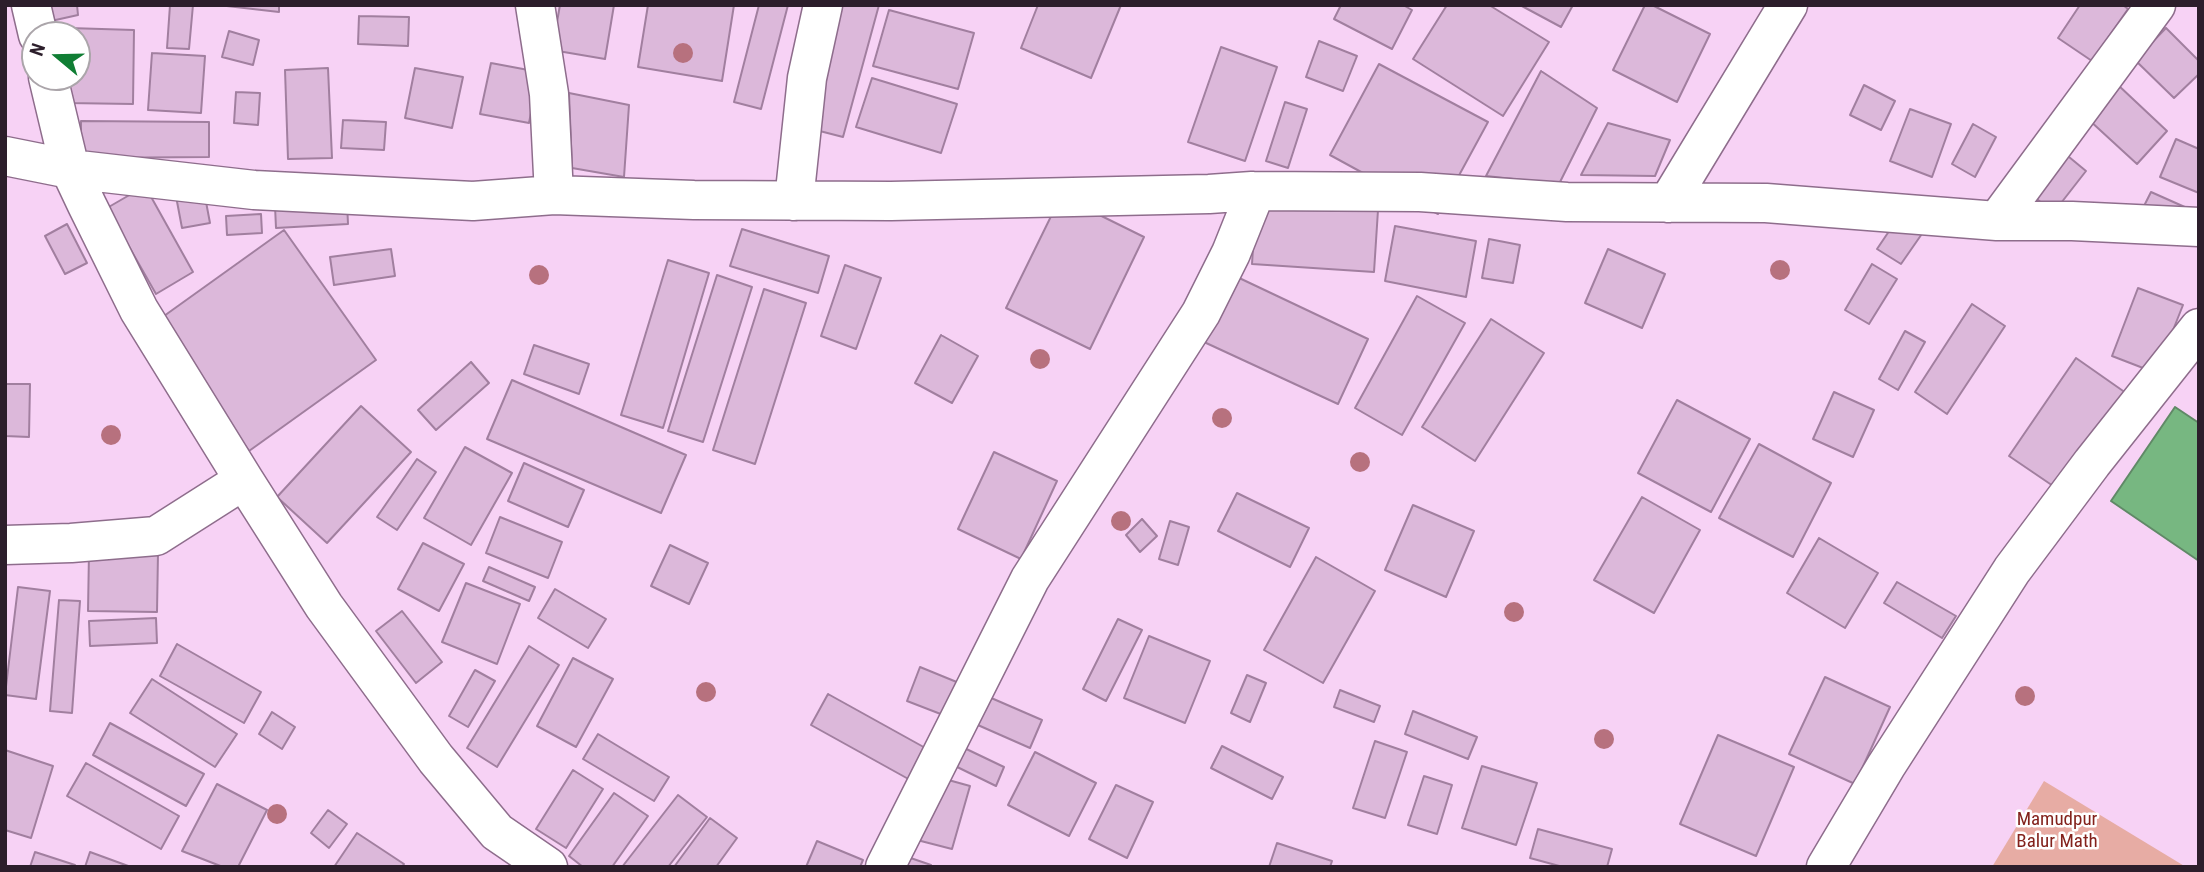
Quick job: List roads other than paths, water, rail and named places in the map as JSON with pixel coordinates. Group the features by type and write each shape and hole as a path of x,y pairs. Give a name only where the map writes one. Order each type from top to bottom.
{"street":[{"path":"535,5 550,94 554,195"},
{"path":"794,201 807,78 823,5"},
{"path":"1668,203 1788,5"},
{"path":"1997,221 2156,5"},
{"path":"51,91 70,169 139,310 324,606 436,759 497,832 548,867"},
{"path":"5,156 70,169 254,191 472,201 554,195 694,200 891,201 1251,191 1420,192 1567,202 1766,203 1997,221 2072,221 2199,228"},
{"path":"885,867 1030,579 1201,313 1231,253 1251,203 1251,191"},
{"path":"1826,867 1886,766 2012,570 2092,463 2199,328"},
{"path":"5,545 156,536 244,480"}],"park label":[{"name":"Mamudpur Balur Math","path":"2057,831"}]}
